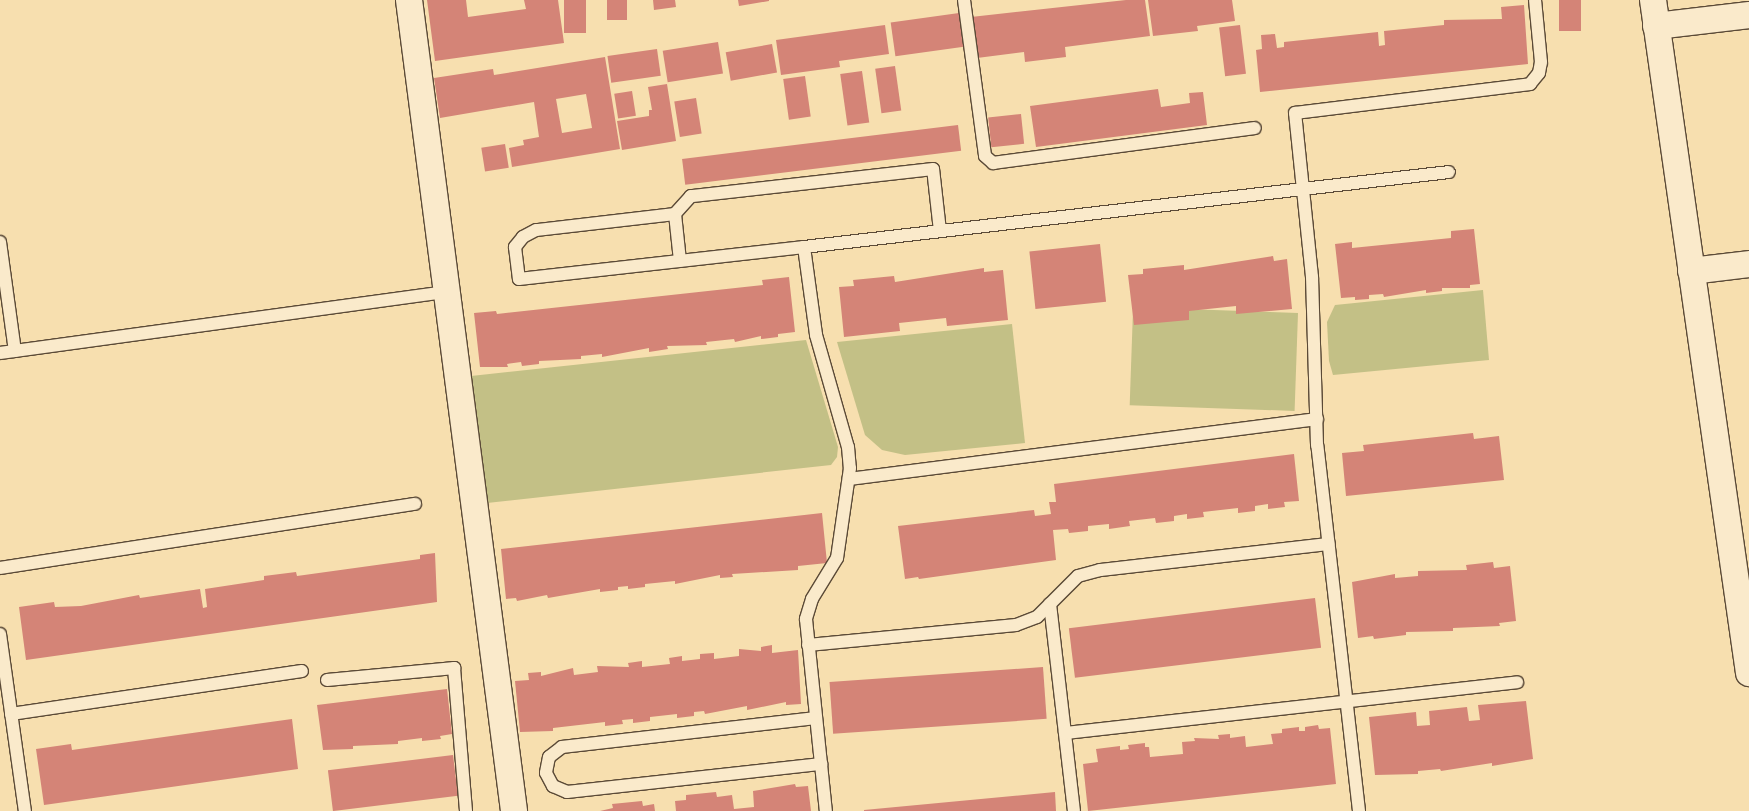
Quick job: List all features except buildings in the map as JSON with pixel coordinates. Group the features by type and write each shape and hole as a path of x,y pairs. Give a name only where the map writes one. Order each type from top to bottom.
{"street":[{"path":"409,0 514,811"},
{"path":"1653,0 1691,272 1741,556 1749,673"},
{"path":"1656,26 1749,15"},
{"path":"1691,272 1749,264"}],"lane":[{"path":"964,0 985,156 992,163 1255,128"},
{"path":"1359,811 1328,544 1317,419 1312,277 1295,113 1530,84 1539,73 1542,62 1535,0"},
{"path":"940,231 933,168 691,196 675,214 536,230 518,242 516,255 519,279 680,261 804,246 940,231 1449,172"},
{"path":"675,214 680,261"},
{"path":"0,242 15,351"},
{"path":"804,246 816,335 848,446 849,479 837,558 812,599 806,619 826,811"},
{"path":"0,353 446,292"},
{"path":"849,479 1317,419"},
{"path":"0,568 415,504"},
{"path":"808,645 1016,624 1037,617 1078,576 1100,570 1328,544"},
{"path":"1050,604 1074,811"},
{"path":"0,634 25,811"},
{"path":"327,680 454,668 466,811"},
{"path":"11,714 302,671"},
{"path":"1065,733 1517,682"},
{"path":"816,718 562,747 549,757 546,773 554,786 567,792 821,764"}],"shaded area":[{"path":"1483,290 1489,360 1333,375 1329,361 1327,322 1335,305"},
{"path":"1133,307 1298,313 1295,411 1130,405"},
{"path":"1012,324 1025,443 905,455 882,450 865,435 837,342"},
{"path":"806,340 838,447 837,457 831,465 487,503 471,376"}]}
